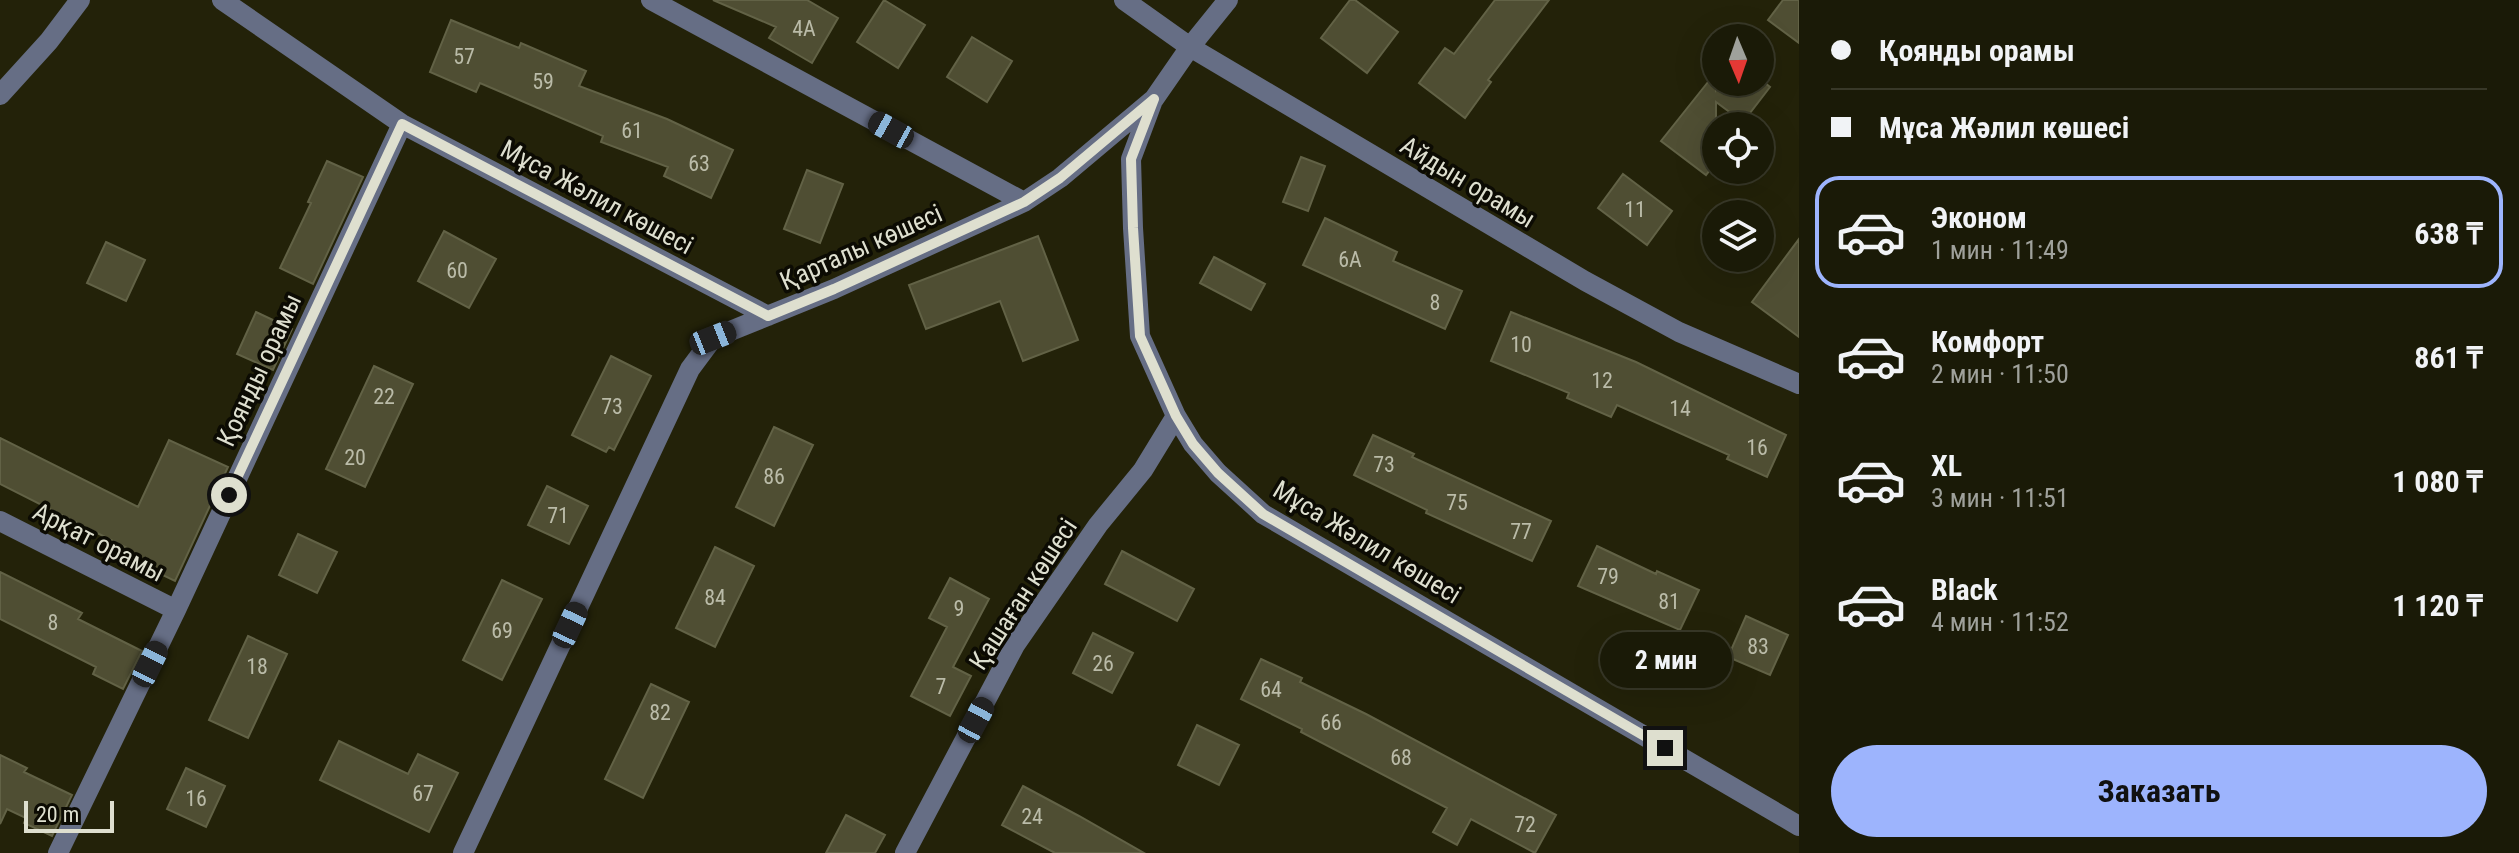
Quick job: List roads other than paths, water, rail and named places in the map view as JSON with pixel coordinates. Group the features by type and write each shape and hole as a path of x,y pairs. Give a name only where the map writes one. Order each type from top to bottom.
{"street":[{"path":"0,95 49,41 80,0"},
{"name":"Мұса Жәлил көшесі","path":"222,0 402,124 768,316"},
{"path":"651,0 1024,202"},
{"name":"Айдын орамы","path":"1124,0 1190,47 1585,281 1679,332 1799,384"},
{"name":"Қарталы көшесі","path":"463,853 690,369 713,338 834,289 1024,202 1060,178 1154,99 1228,0"},
{"name":"Мұса Жәлил көшесі","path":"1154,99 1131,159 1140,336 1176,416 1193,444 1218,473 1263,514 1799,826"},
{"name":"Қоянды орамы","path":"58,853 176,610 402,124"},
{"name":"Қашаған көшесі","path":"913,850 1015,645 1098,525 1143,470 1176,416"},
{"name":"Арқат орамы","path":"0,521 176,610"}]}
